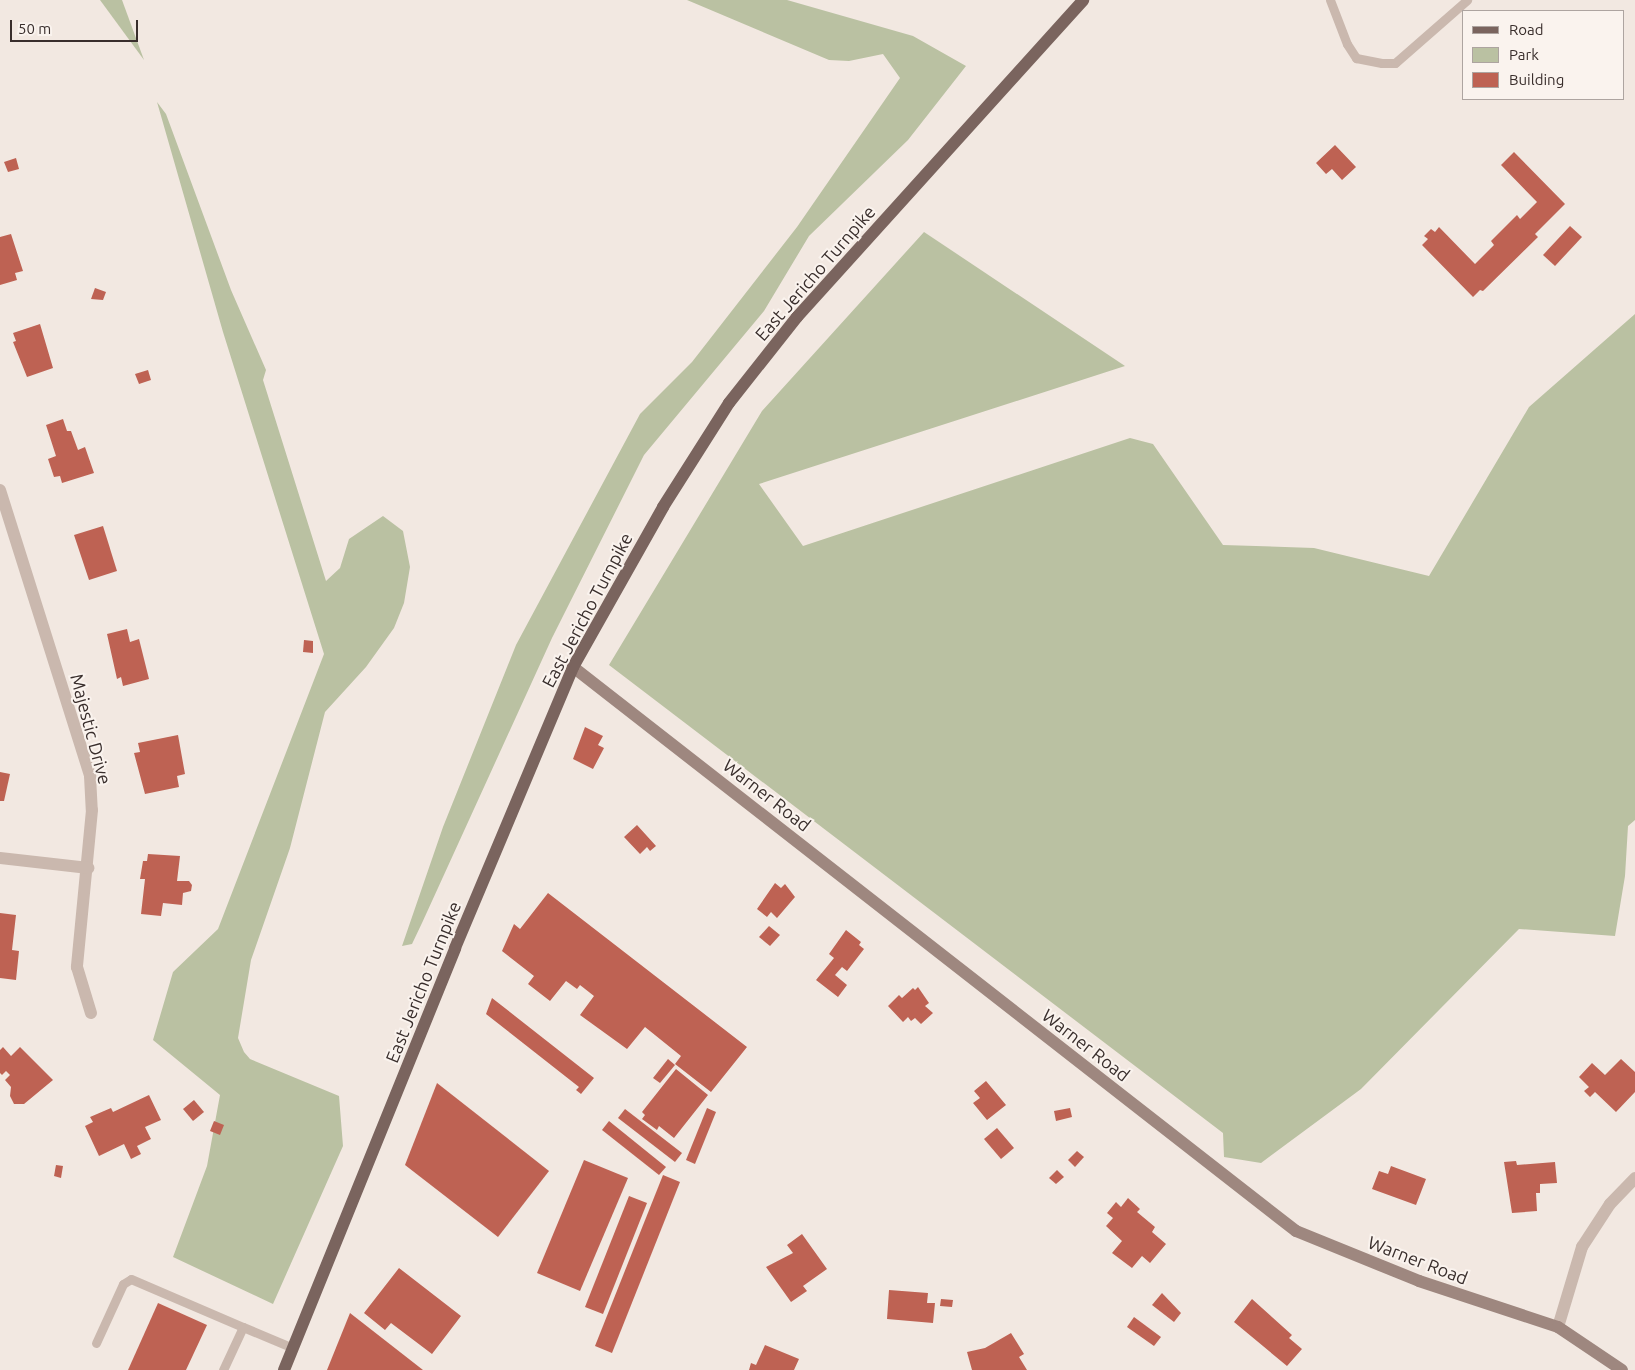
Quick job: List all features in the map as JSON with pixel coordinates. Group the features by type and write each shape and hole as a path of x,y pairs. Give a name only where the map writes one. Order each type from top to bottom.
{"main road":[{"name":"East Jericho Turnpike","path":"284,1370 455,948 573,667 663,507 729,403 797,317 1083,0"}],"street":[{"name":"Majestic Drive","path":"0,490 90,776 92,810 88,868 77,967 91,1013"},
{"name":"Warner Road","path":"573,667 1296,1231 1419,1281 1558,1327 1622,1370"},
{"path":"0,858 88,868"},
{"path":"1558,1327 1582,1247 1610,1204 1635,1178"}],"lane":[{"path":"1330,0 1347,44 1356,58 1382,63 1395,63 1467,0"},
{"path":"96,1343 123,1284 131,1279 293,1348"},
{"path":"223,1370 243,1327"}],"green space":[{"path":"100,0 122,0 144,60"},
{"path":"687,0 787,0 913,36 966,66 908,140 809,236 764,311 644,455 552,638 412,944 402,946 443,827 516,645 640,414 692,362 797,227 900,78 883,54 849,61 829,60"},
{"path":"157,102 166,114 231,290 266,370 263,380 326,581 340,568 349,539 383,516 403,531 410,567 404,603 394,628 366,667 325,712 290,848 251,960 238,1038 244,1052 250,1059 339,1096 343,1146 273,1304 173,1257 207,1166 220,1095 153,1040 173,972 218,929 324,654 223,332"},
{"path":"924,232 1125,366 759,484 803,546 1130,438 1153,444 1223,545 1314,548 1429,576 1529,407 1635,314 1635,820 1628,826 1625,876 1615,936 1519,929 1361,1089 1261,1163 1224,1157 1223,1133 609,665 762,411"}],"building":[{"path":"1335,145 1356,167 1342,180 1332,169 1326,174 1316,163"},
{"path":"1514,152 1565,204 1535,234 1538,237 1483,291 1480,290 1473,297 1422,245 1428,239 1424,236 1431,229 1435,232 1439,227 1475,264 1494,245 1491,241 1517,215 1520,219 1537,202 1501,165"},
{"path":"16,158 19,169 8,172 4,162"},
{"path":"1570,226 1582,237 1555,266 1543,255"},
{"path":"11,234 23,271 15,273 17,280 0,285 0,237"},
{"path":"95,288 106,292 103,300 91,299"},
{"path":"40,324 53,368 27,377 13,342 16,341 13,333"},
{"path":"148,370 151,380 139,384 135,374"},
{"path":"63,419 67,431 71,431 78,450 85,447 94,473 62,483 60,476 54,477 48,459 56,456 46,425"},
{"path":"103,526 117,571 89,580 74,535"},
{"path":"127,629 130,642 139,639 149,679 123,686 121,677 117,679 107,634"},
{"path":"304,640 313,641 313,653 303,652"},
{"path":"585,727 603,736 598,745 604,748 593,769 573,759"},
{"path":"178,735 185,774 177,776 179,787 145,794 134,753 140,752 138,743"},
{"path":"0,772 10,774 4,801 0,801"},
{"path":"637,825 656,846 650,851 647,847 640,854 624,837"},
{"path":"148,854 180,856 177,881 189,881 192,885 191,891 183,893 182,905 163,903 161,916 141,914 145,879 140,879 143,861 147,861"},
{"path":"775,883 781,888 785,884 795,897 777,918 771,912 767,917 757,909"},
{"path":"548,893 747,1047 711,1092 675,1064 681,1056 645,1027 627,1049 580,1015 594,996 580,985 577,989 566,981 550,1001 528,984 534,976 502,951 514,924 520,929"},
{"path":"0,913 16,915 12,950 19,951 16,980 0,978"},
{"path":"769,926 780,935 770,946 759,937"},
{"path":"846,930 861,942 859,945 864,949 847,971 842,967 835,975 847,985 838,997 816,980 834,958 829,954"},
{"path":"918,987 929,1003 925,1006 933,1013 921,1024 915,1018 911,1021 908,1017 903,1022 888,1006 899,995 902,998 913,988 915,990"},
{"path":"492,998 594,1078 581,1094 576,1090 579,1087 486,1014"},
{"path":"3,1047 11,1056 20,1047 53,1080 24,1104 14,1104 10,1096 11,1087 5,1080 10,1075 6,1071 2,1075 0,1073 0,1050"},
{"path":"668,1059 675,1065 660,1083 653,1078"},
{"path":"1621,1059 1635,1072 1635,1092 1616,1112 1595,1092 1590,1097 1584,1091 1589,1087 1579,1077 1592,1063 1605,1075"},
{"path":"676,1069 708,1095 674,1138 659,1126 657,1130 642,1119 645,1115 642,1112"},
{"path":"986,1081 1006,1105 987,1120 973,1103 980,1098 974,1091"},
{"path":"437,1083 549,1171 498,1237 405,1165"},
{"path":"149,1095 161,1120 145,1127 151,1139 137,1146 141,1154 131,1159 124,1144 99,1156 85,1126 93,1122 90,1117 111,1108 113,1112"},
{"path":"194,1100 204,1112 193,1121 183,1109"},
{"path":"707,1108 716,1112 695,1164 686,1160"},
{"path":"1070,1108 1072,1117 1056,1121 1054,1111"},
{"path":"625,1109 682,1153 675,1162 618,1118"},
{"path":"214,1121 224,1125 220,1135 210,1131"},
{"path":"609,1121 666,1167 659,1175 602,1130"},
{"path":"997,1128 1014,1148 1001,1159 984,1139"},
{"path":"1077,1151 1084,1157 1075,1167 1068,1160"},
{"path":"584,1160 628,1178 580,1291 537,1273"},
{"path":"1516,1161 1517,1165 1555,1162 1557,1183 1540,1184 1540,1193 1536,1193 1537,1211 1512,1213 1504,1162"},
{"path":"56,1165 63,1166 61,1178 54,1176"},
{"path":"1391,1166 1426,1179 1416,1205 1372,1189 1379,1171 1388,1174"},
{"path":"1057,1170 1064,1177 1056,1184 1049,1178"},
{"path":"663,1175 680,1182 612,1353 595,1346"},
{"path":"629,1196 647,1203 603,1314 585,1307"},
{"path":"1128,1198 1140,1209 1137,1212 1155,1227 1152,1232 1166,1244 1150,1263 1142,1256 1132,1268 1112,1253 1122,1241 1106,1226 1113,1218 1107,1213 1116,1202 1121,1207"},
{"path":"802,1234 827,1269 803,1286 807,1291 791,1302 766,1267 793,1253 787,1245"},
{"path":"399,1268 461,1316 432,1354 391,1323 385,1330 364,1313"},
{"path":"889,1290 928,1293 927,1303 935,1303 933,1323 887,1319"},
{"path":"1162,1293 1181,1313 1174,1322 1152,1305"},
{"path":"941,1299 953,1300 952,1307 940,1306"},
{"path":"1252,1299 1292,1335 1289,1338 1302,1349 1287,1366 1234,1322"},
{"path":"158,1303 207,1325 186,1370 128,1370"},
{"path":"350,1313 423,1370 327,1370"},
{"path":"1134,1317 1161,1337 1154,1346 1127,1327"},
{"path":"1011,1333 1024,1354 1019,1357 1027,1370 972,1370 967,1352 985,1348"},
{"path":"765,1345 799,1359 794,1370 749,1370 751,1363 756,1365"}]}
